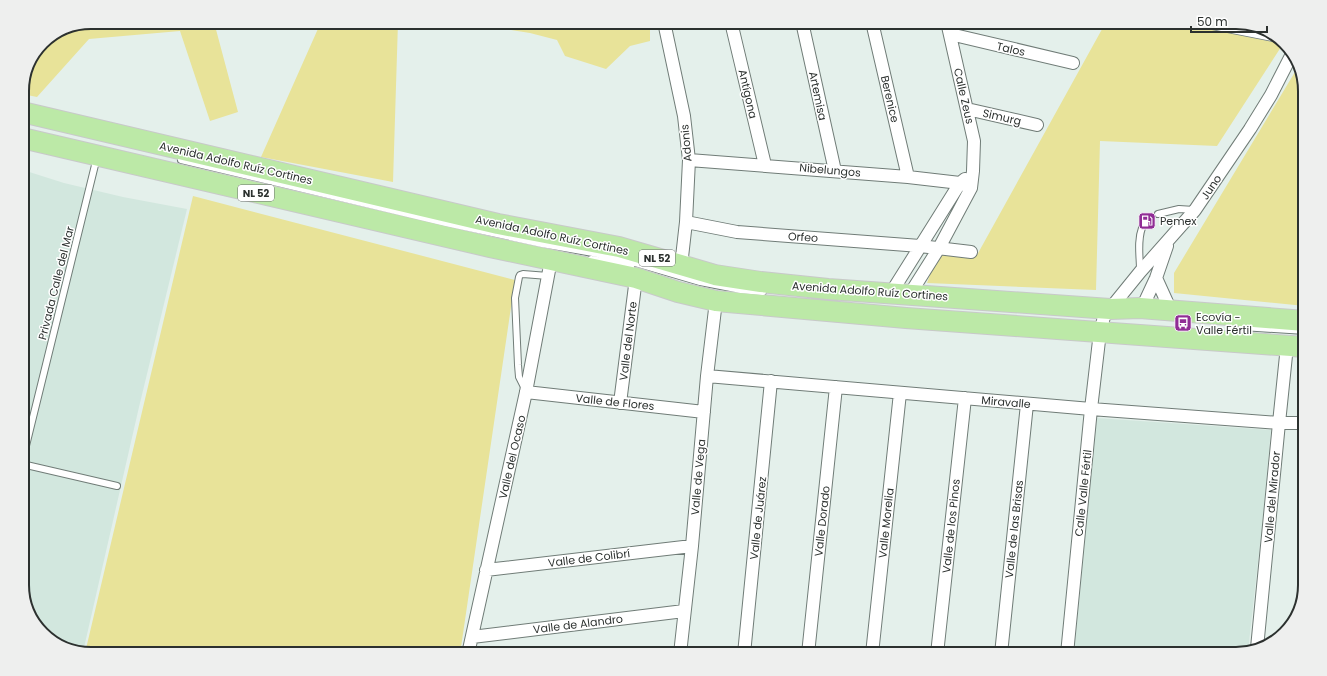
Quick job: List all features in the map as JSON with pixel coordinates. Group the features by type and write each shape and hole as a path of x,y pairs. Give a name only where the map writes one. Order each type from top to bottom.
{"main road":[{"name":"Avenida Adolfo Ruíz Cortines","path":"29,114 498,224 619,247 715,275 761,282 900,293 1296,346"},
{"name":"Avenida Adolfo Ruíz Cortines","path":"29,140 490,247 550,268 636,278 678,292 716,301 906,318 1104,321 1142,308 1298,320"}],"street":[{"name":"Adonis","path":"665,29 684,116 689,160 686,222 681,266"},
{"name":"Antígona","path":"733,29 765,165"},
{"name":"Artemisa","path":"804,29 835,171"},
{"name":"Berenice","path":"874,29 908,176"},
{"name":"Calle Zeus","path":"900,293 939,248 973,171 974,141 949,29"},
{"name":"Talos","path":"950,34 1073,63"},
{"name":"Juno","path":"1104,321 1140,272 1195,210 1250,129 1271,95 1290,59"},
{"name":"Simurg","path":"967,109 1036,125"},
{"name":"Nibelungos","path":"689,160 908,176 966,186"},
{"name":"Calle Zeus","path":"900,293 920,246 966,186"},
{"name":"Orfeo","path":"686,222 737,232 920,246 971,252"},
{"path":"1142,308 1156,278 1168,241"},
{"name":"Valle del Ocaso","path":"470,647 526,392 550,268"},
{"name":"Valle del Norte","path":"620,403 636,278"},
{"path":"1156,278 1171,311"},
{"name":"Valle de Vega","path":"681,647 692,546 707,376 716,301"},
{"name":"Calle Valle Fértil","path":"1068,647 1091,409 1104,321"},
{"name":"Valle del Mirador","path":"1257,643 1278,423 1296,346"},
{"name":"Miravalle","path":"707,376 1027,404 1298,424"},
{"name":"Valle de Juárez","path":"745,647 771,382"},
{"name":"Valle Dorado","path":"809,647 836,387"},
{"name":"Valle de Flores","path":"526,392 704,412"},
{"name":"Valle Morelia","path":"873,647 900,393"},
{"name":"Valle de los Pinos","path":"938,647 965,398"},
{"name":"Valle de las Brisas","path":"1002,647 1027,404"},
{"name":"Valle de Colibrí","path":"486,570 692,546"},
{"name":"Valle de Alandro","path":"472,637 684,611"}],"lane":[{"name":"Privada Calle del Mar","path":"29,435 98,156"},
{"path":"172,157 446,224 542,244 615,257 700,282 741,290 773,292"},
{"path":"179,166 445,230 545,251 615,262 695,287 736,295 768,298"},
{"path":"1158,214 1179,208 1195,210"},
{"path":"1140,272 1139,248 1142,228"},
{"path":"526,392 519,377 518,365 515,298 518,277 523,274 550,268"},
{"path":"1242,327 1298,331"},
{"path":"29,465 117,486"}],"shaded area":[{"path":"91,29 216,29 238,112 210,121 180,31 89,39 37,97 29,95 31,75 35,63 50,44 67,34 79,30"},
{"path":"318,29 398,29 393,182 261,157"},
{"path":"505,29 650,29 650,41 630,46 606,69 565,56 557,40 530,33"},
{"path":"1102,29 1209,29 1275,42 1281,48 1217,146 1100,141 1096,290 927,283 937,255 977,255"},
{"path":"1295,72 1298,87 1298,305 1174,293 1174,273"},
{"path":"29,172 64,183 123,197 187,209 139,407 84,646 71,644 56,637 39,620 32,605 29,589"},
{"path":"193,196 515,280 461,647 87,647"},
{"path":"1097,418 1271,430 1249,645 1236,647 1075,647"}],"place":[{"name":"Pemex","path":"1147,221"},
{"name":"Ecovía - Valle Fértil","path":"1183,323"}]}
